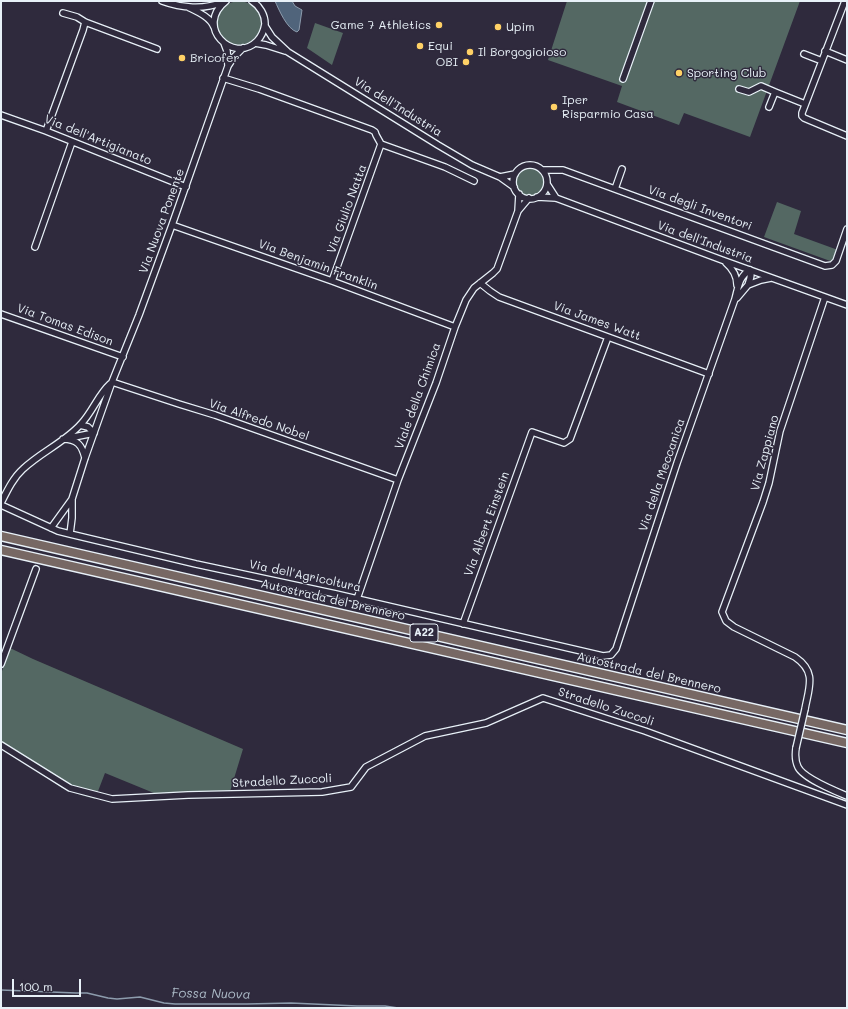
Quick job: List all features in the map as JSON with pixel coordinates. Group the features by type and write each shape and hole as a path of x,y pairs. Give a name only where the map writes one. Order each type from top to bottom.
{"highway":[{"name":"Autostrada del Brennero","path":"1,536 847,730"},
{"name":"Autostrada del Brennero","path":"1,550 847,743"}],"street":[{"path":"162,1 188,7 211,6 226,1"},
{"path":"214,28 216,13 220,6 226,1"},
{"path":"252,1 261,10"},
{"path":"224,43 233,47 243,48 251,46 255,43 265,26 264,17 258,1"},
{"path":"623,79 651,1"},
{"path":"845,1 805,104 802,116 847,136"},
{"path":"188,7 212,22 216,33 224,43 227,51 228,66"},
{"path":"63,12 77,17 85,22 157,49"},
{"path":"46,131 85,22"},
{"name":"Via dell'Industria","path":"265,26 272,37 288,52 472,165 500,177 514,187"},
{"name":"Via dell'Industria","path":"255,43 288,52"},
{"name":"Via Nuova Ponente","path":"72,499 112,382 123,357 186,187 223,78 234,57 243,48"},
{"path":"825,51 847,60"},
{"path":"804,54 822,61"},
{"path":"223,78 259,89 372,130 375,132 382,144 445,167 474,181"},
{"path":"739,89 750,92 761,86 805,104"},
{"path":"769,107 775,92"},
{"name":"Via dell'Artigianato","path":"1,115 46,131 186,187"},
{"path":"35,247 72,142"},
{"name":"Via Giulio Natta","path":"332,281 382,144"},
{"path":"556,198 547,182 542,170 536,166 523,166 518,169 514,178 514,187 519,194 523,197 529,198 537,197 544,192 547,182 553,174 563,170"},
{"path":"615,189 622,169"},
{"name":"Via degli Inventori","path":"542,170 563,170 822,265 829,266 834,264 847,230"},
{"path":"500,177 515,174"},
{"name":"Viale della Chimica","path":"357,599 398,480 436,383 455,327 470,293 493,273 500,263 518,211 519,194"},
{"name":"Via dell'Industria","path":"537,197 556,198 847,305"},
{"name":"Viale della Chimica","path":"518,211 529,198"},
{"name":"Via Benjamin Franklin","path":"172,224 455,327"},
{"name":"Via della Meccanica","path":"722,260 730,266 735,275 737,286 735,299"},
{"path":"748,285 751,273 750,270"},
{"name":"Via della Meccanica","path":"608,656 612,655 616,648 674,471 742,276 745,272 750,270"},
{"name":"Via della Meccanica","path":"735,299 748,285 761,280 773,278"},
{"name":"Via James Watt","path":"480,283 499,297 709,374"},
{"name":"Via Zappiano","path":"825,297 780,431 769,483 763,502 722,612 726,621 734,627 795,657 804,664 808,672 810,685 796,748 796,761 798,768 802,773 810,778 847,796"},
{"name":"Via Tomas Edison","path":"1,314 123,357"},
{"name":"Via Albert Einstein","path":"463,624 532,432 564,443 570,439 608,337"},
{"name":"Via Nuova Ponente","path":"1,504 12,483 22,470 80,425 112,382"},
{"name":"Via Alfredo Nobel","path":"112,382 215,415 398,480"},
{"path":"92,409 102,411"},
{"path":"80,425 88,427 94,433"},
{"path":"62,440 94,433"},
{"path":"62,440 70,440 78,444 81,447 85,458"},
{"path":"51,528 72,499"},
{"path":"70,534 72,499"},
{"name":"Via dell'Agricoltura","path":"1,504 51,528 70,534 196,564 608,656"},
{"path":"1,664 36,569"},
{"name":"Stradello Zuccoli","path":"1,745 70,788 112,799 188,795 322,792 351,787 366,767 425,736 486,723 543,698 645,732 847,805"}],"green space":[{"path":"239,1 251,5 257,11 261,23 257,35 251,41 239,45 227,41 221,35 217,23 221,11 227,5"},
{"name":"Sporting Club","path":"567,1 800,1 750,137 684,113 679,125 617,102 622,86 548,60"},
{"path":"315,23 343,33 332,65 307,48"},
{"path":"530,168 540,172 544,182 540,192 530,196 520,192 516,182 520,172"},
{"path":"777,202 801,211 794,234 838,250 833,262 764,237"},
{"path":"10,648 243,749 229,795 166,798 105,773 95,799 62,788 1,745 1,674"}],"water":[{"path":"275,1 292,1 295,6 302,10 299,30 297,32 287,23"}],"waterway":[{"name":"Fossa Nuova","path":"1,990 87,993 117,999 140,997 175,1004 291,1003 385,1006 398,1008"}],"place":[{"name":"Game 7 Athletics","path":"439,25"},
{"name":"Upim","path":"498,27"},
{"name":"Equi","path":"420,46"},
{"name":"Il Borgogioioso","path":"470,52"},
{"name":"Bricofer","path":"182,58"},
{"name":"OBI","path":"466,62"},
{"name":"Sporting Club","path":"679,73"},
{"name":"Iper Risparmio Casa","path":"554,107"}]}
